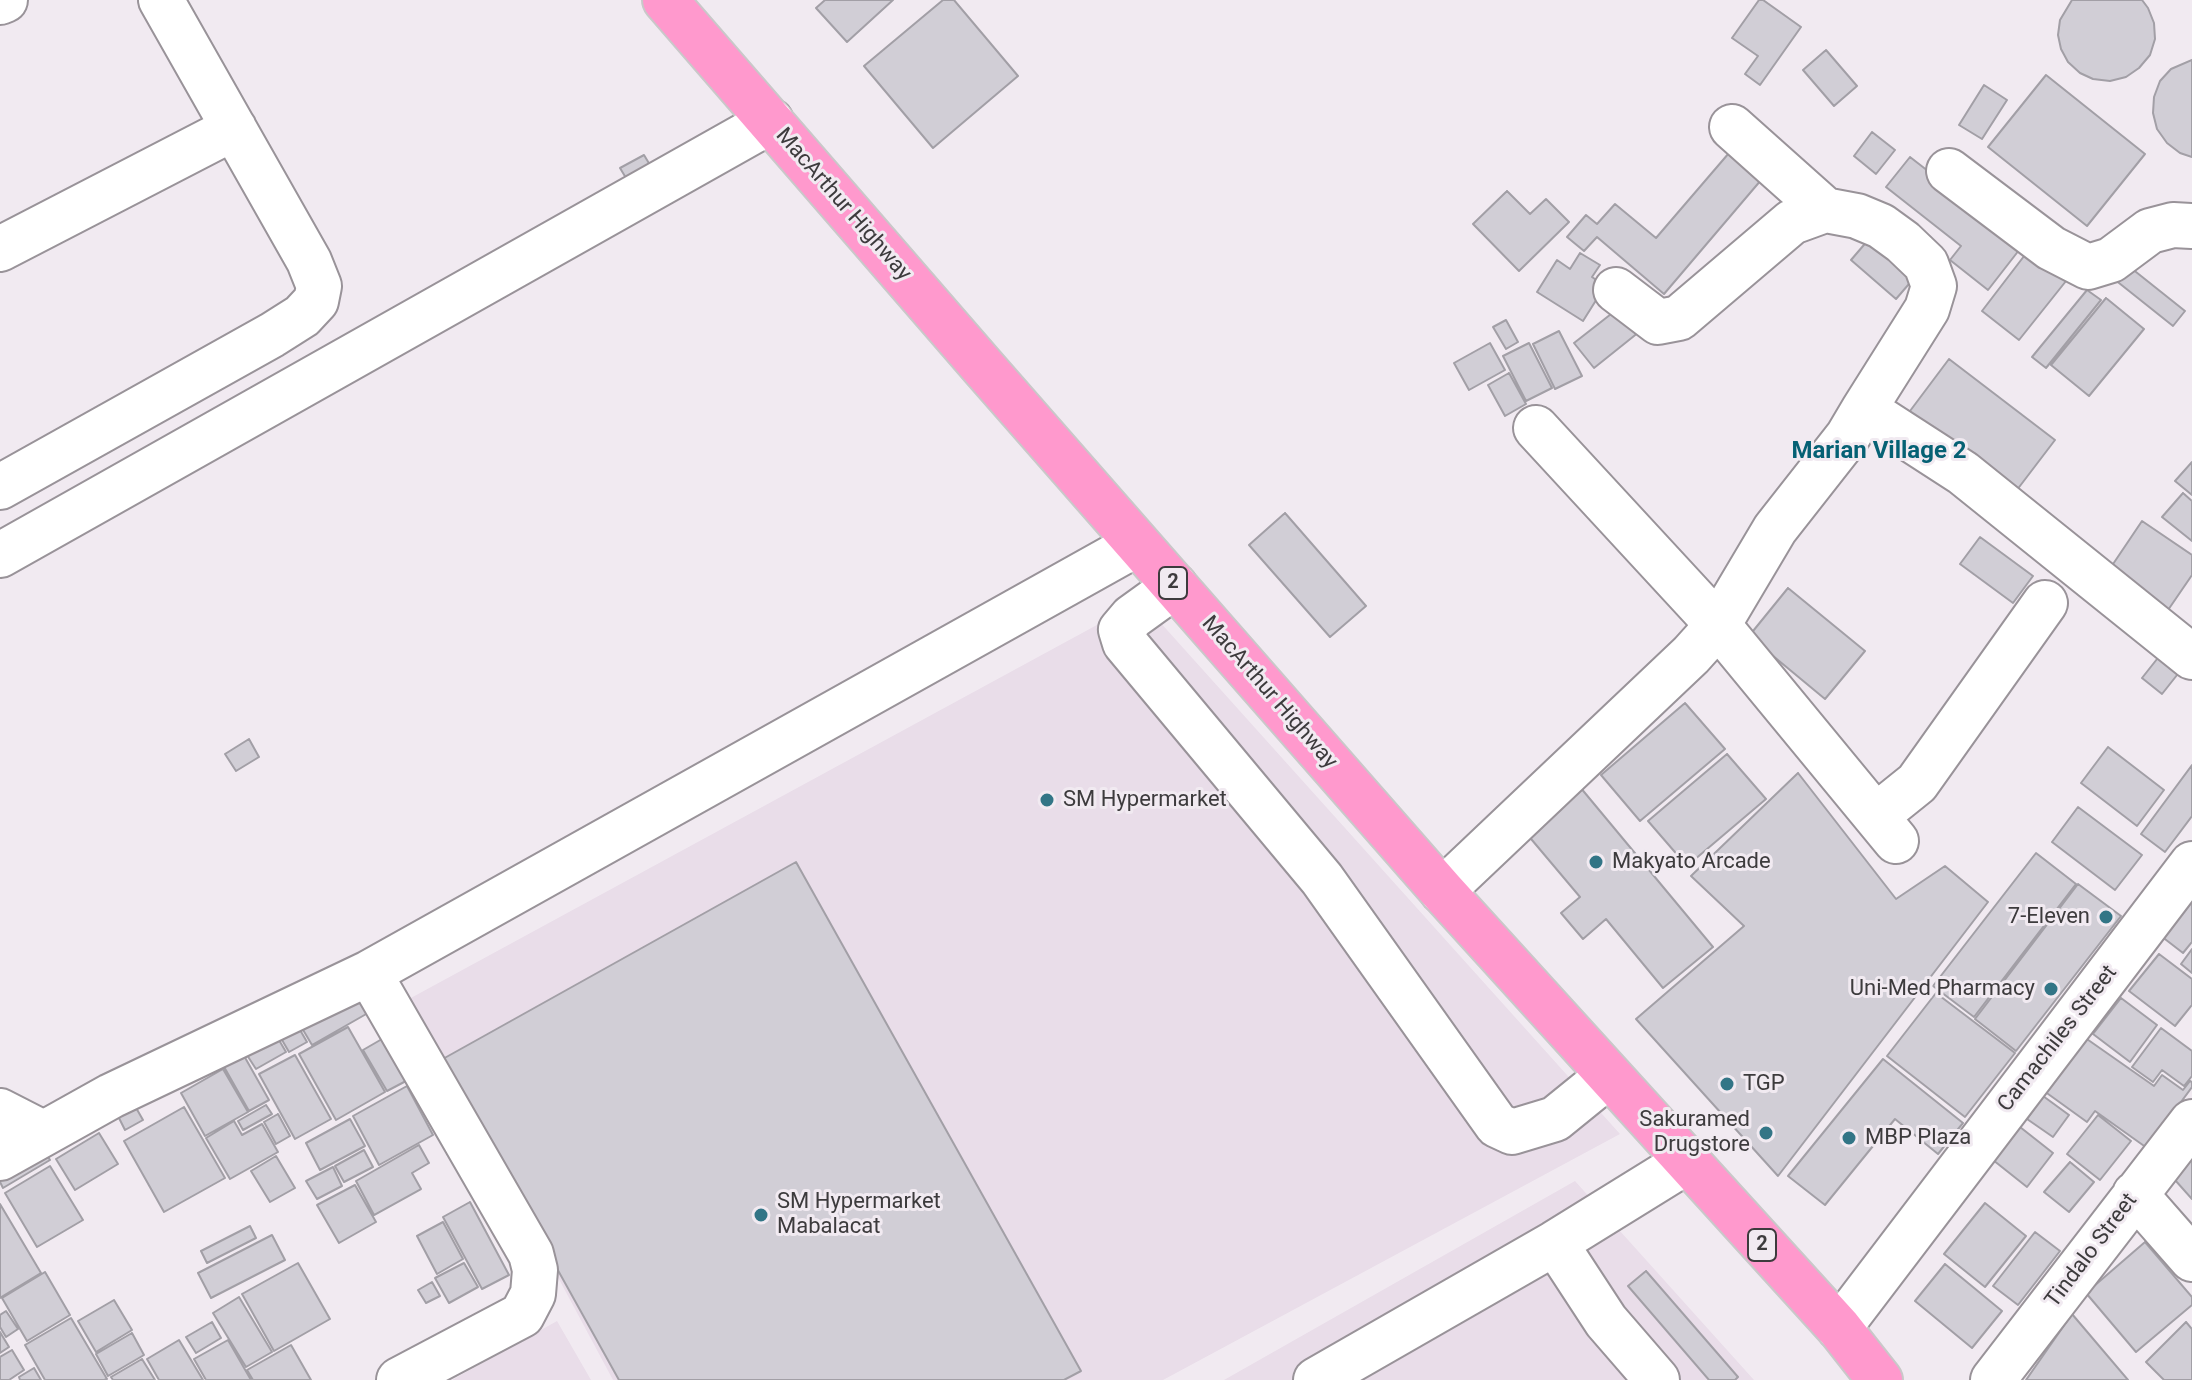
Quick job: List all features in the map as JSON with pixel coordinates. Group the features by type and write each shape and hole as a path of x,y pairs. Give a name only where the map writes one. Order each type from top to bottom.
{"highway":[{"name":"MacArthur Highway","path":"665,0 1442,891 1839,1328 1880,1380"}],"street":[{"path":"0,487 272,335 302,316 316,301 319,286 309,261 161,0"},
{"path":"0,555 771,121"},
{"path":"1732,127 1825,210"},
{"path":"0,249 234,128"},
{"path":"1949,171 2051,248 2088,267 2111,260 2150,231 2173,225 2192,226"},
{"path":"1442,891 1691,655 1718,625 1775,529 1848,436 1927,309 1934,286 1926,264 1881,226 1857,216 1825,210 1792,222 1679,318 1658,322 1616,290"},
{"path":"1864,409 1963,473 2188,645"},
{"path":"1536,428 1718,625 1886,828 2045,603"},
{"path":"0,1158 111,1096 369,973 1137,544"},
{"path":"1175,586 1132,617 1121,630 1125,643 1322,879 1497,1125 1512,1132 1555,1119 1608,1076"},
{"name":"Camachiles Street","path":"1839,1328 2192,864"},
{"path":"369,973 531,1254 535,1270 533,1294 522,1315 399,1380"},
{"path":"0,1111 43,1133"},
{"name":"Tindalo Street","path":"1993,1380 2192,1122"},
{"path":"1316,1380 1555,1243 1686,1162"},
{"path":"2135,1194 2192,1259"},
{"path":"1555,1243 1606,1321 1657,1380"}],"shaded area":[{"name":"SM Hypermarket","path":"1141,601 1620,1134 1163,1380 613,1380 409,999"},
{"path":"1575,1181 1754,1380 1224,1380"},
{"path":"557,1321 591,1380 452,1380"}],"building":[{"path":"825,0 893,0 847,42 816,8"},
{"path":"943,0 954,0 1018,76 933,148 864,66"},
{"path":"1759,0 1801,27 1760,85 1745,74 1758,56 1732,38"},
{"path":"2072,0 2142,0 2154,23 2155,39 2150,55 2139,68 2126,77 2110,81 2093,79 2068,62 2058,35 2060,20"},
{"path":"1826,50 1857,86 1834,106 1803,70"},
{"path":"2192,60 2192,157 2167,143 2157,129 2153,113 2154,97 2160,81 2171,69"},
{"path":"2046,75 2145,154 2087,226 1988,147"},
{"path":"1984,85 2007,100 1982,139 1959,125"},
{"path":"1872,132 1895,150 1876,174 1854,156"},
{"path":"1741,139 1773,166 1664,294 1597,237 1584,251 1567,237 1586,215 1597,224 1615,204 1656,238"},
{"path":"644,155 650,165 626,178 620,168"},
{"path":"1910,157 2023,245 1988,290 1950,260 1961,246 1886,187"},
{"path":"1507,191 1530,214 1546,199 1569,222 1519,271 1473,224"},
{"path":"1875,232 1921,270 1896,299 1851,260"},
{"path":"2031,247 2070,276 2019,340 1982,311"},
{"path":"1580,253 1600,265 1592,277 1605,286 1583,321 1537,292 1557,260 1570,269"},
{"path":"2126,264 2185,311 2173,326 2114,279"},
{"path":"2087,290 2101,300 2046,368 2032,357"},
{"path":"2106,298 2144,329 2089,396 2051,365"},
{"path":"1620,307 1639,332 1594,368 1574,343"},
{"path":"1506,320 1518,342 1506,349 1493,327"},
{"path":"1559,331 1582,376 1555,389 1533,344"},
{"path":"1490,343 1505,370 1469,390 1454,363"},
{"path":"1529,343 1552,388 1526,401 1503,356"},
{"path":"1949,359 2055,440 2007,503 1901,423"},
{"path":"1509,373 1526,404 1505,416 1488,385"},
{"path":"2192,462 2192,495 2175,481"},
{"path":"2183,493 2192,501 2192,541 2162,517"},
{"path":"1285,513 1366,606 1330,637 1249,545"},
{"path":"2142,521 2192,555 2192,575 2166,613 2107,573"},
{"path":"1980,537 2033,576 2013,603 1960,564"},
{"path":"1788,588 1865,651 1825,699 1749,636"},
{"path":"2161,654 2181,670 2162,694 2142,678"},
{"path":"1685,703 1725,749 1640,821 1601,775"},
{"path":"249,739 259,757 236,771 225,754"},
{"path":"2108,747 2164,790 2137,826 2081,783"},
{"path":"1727,754 1766,799 1687,866 1648,821"},
{"path":"2192,765 2192,816 2165,852 2141,834"},
{"path":"1798,773 1896,899 1945,866 1988,902 1778,1176 1636,1019 1744,926 1691,876"},
{"name":"Makyato Arcade","path":"1575,781 1713,947 1663,988 1606,919 1583,939 1561,913 1580,897 1521,827"},
{"path":"2078,807 2142,855 2115,890 2052,842"},
{"path":"2036,853 2076,884 1974,1017 1933,986"},
{"name":"SM Hypermarket Mabalacat","path":"796,862 1081,1371 1064,1380 619,1380 441,1060"},
{"path":"2078,884 2121,916 2016,1051 1975,1019"},
{"path":"2192,894 2192,942 2183,953 2161,936"},
{"path":"2192,949 2192,973 2181,964"},
{"path":"2159,954 2192,979 2192,1005 2175,1026 2129,991"},
{"path":"355,991 368,1013 312,1045 299,1023"},
{"path":"1936,993 2015,1053 1965,1117 1887,1056"},
{"path":"2121,998 2157,1025 2130,1062 2093,1034"},
{"path":"296,1023 307,1042 289,1052 278,1033"},
{"path":"348,1027 385,1092 336,1120 299,1054"},
{"path":"2161,1028 2192,1051 2192,1076 2184,1086 2162,1070 2153,1082 2132,1067"},
{"path":"276,1035 286,1052 256,1069 245,1052"},
{"path":"2084,1037 2154,1086 2162,1075 2183,1090 2192,1082 2192,1087 2147,1148 2095,1111 2087,1122 2044,1091"},
{"path":"382,1039 406,1081 387,1091 363,1050"},
{"path":"243,1054 269,1100 249,1111 223,1065"},
{"path":"295,1055 331,1119 295,1139 259,1074"},
{"name":"MBP Plaza","path":"1883,1059 1963,1123 1938,1154 1895,1119 1825,1205 1788,1176"},
{"path":"223,1069 248,1112 205,1136 181,1093"},
{"path":"407,1086 433,1135 379,1165 353,1116"},
{"path":"2043,1096 2069,1115 2053,1137 2027,1119"},
{"path":"266,1105 272,1114 243,1130 238,1121"},
{"path":"135,1106 143,1120 125,1130 118,1116"},
{"path":"184,1107 225,1178 164,1212 124,1141"},
{"path":"278,1114 290,1136 276,1144 264,1122"},
{"path":"2098,1115 2131,1141 2100,1180 2067,1154"},
{"path":"350,1119 365,1146 320,1170 306,1143"},
{"path":"234,1121 242,1135 262,1124 278,1152 230,1179 206,1138"},
{"path":"2020,1127 2053,1153 2027,1187 1993,1160"},
{"path":"99,1133 118,1164 75,1190 56,1159"},
{"path":"419,1145 429,1163 412,1173 421,1189 374,1215 356,1181"},
{"path":"42,1147 50,1160 3,1188 0,1173"},
{"path":"364,1150 373,1167 344,1182 335,1166"},
{"path":"2192,1150 2192,1199 2167,1171"},
{"path":"276,1156 295,1188 270,1202 251,1171"},
{"path":"2070,1162 2094,1182 2069,1212 2044,1192"},
{"path":"50,1166 83,1220 37,1247 5,1193"},
{"path":"333,1167 342,1186 317,1199 306,1181"},
{"path":"355,1185 376,1222 339,1243 317,1205"},
{"path":"470,1202 509,1275 482,1289 443,1217"},
{"path":"1985,1203 2026,1236 1985,1287 1944,1254"},
{"path":"0,1204 41,1273 0,1298"},
{"path":"443,1222 463,1259 437,1274 417,1236"},
{"path":"250,1226 256,1238 207,1263 201,1251"},
{"path":"2035,1232 2060,1251 2018,1305 1993,1286"},
{"path":"272,1235 285,1260 211,1298 198,1273"},
{"path":"2145,1242 2192,1297 2192,1305 2136,1352 2086,1293"},
{"path":"298,1263 330,1319 274,1351 242,1294"},
{"path":"464,1263 478,1287 449,1303 435,1278"},
{"path":"1945,1264 2002,1311 1972,1348 1915,1301"},
{"path":"1646,1271 1738,1377 1735,1380 1709,1380 1628,1286"},
{"path":"45,1272 70,1315 27,1341 2,1298"},
{"path":"432,1282 440,1296 426,1303 418,1290"},
{"path":"239,1297 272,1352 246,1367 213,1313"},
{"path":"114,1300 132,1330 96,1352 78,1321"},
{"path":"6,1311 18,1329 6,1337 0,1327 0,1315"},
{"path":"2072,1314 2128,1380 2026,1380"},
{"path":"71,1318 107,1379 45,1380 25,1345"},
{"path":"212,1322 221,1338 196,1353 186,1337"},
{"path":"2186,1322 2192,1329 2192,1380 2164,1380 2146,1362"},
{"path":"0,1332 9,1347 0,1353"},
{"path":"132,1333 144,1355 108,1376 96,1354"},
{"path":"179,1340 203,1380 159,1380 147,1359"},
{"path":"228,1340 251,1380 206,1380 194,1359"},
{"path":"291,1345 311,1380 253,1380 247,1370"},
{"path":"12,1350 24,1370 9,1380 0,1380 0,1357"},
{"path":"142,1359 155,1380 113,1380 111,1377"},
{"path":"34,1368 41,1380 20,1380 19,1377"}],"place":[{"name":"SM Hypermarket","path":"1047,800"},
{"name":"Makyato Arcade","path":"1596,862"},
{"name":"7-Eleven","path":"2106,917"},
{"name":"Uni-Med Pharmacy","path":"2051,989"},
{"name":"TGP","path":"1727,1084"},
{"name":"Sakuramed Drugstore","path":"1766,1133"},
{"name":"MBP Plaza","path":"1849,1138"},
{"name":"SM Hypermarket Mabalacat","path":"761,1215"}],"district":[{"name":"Marian Village 2","path":"1879,452"}]}
